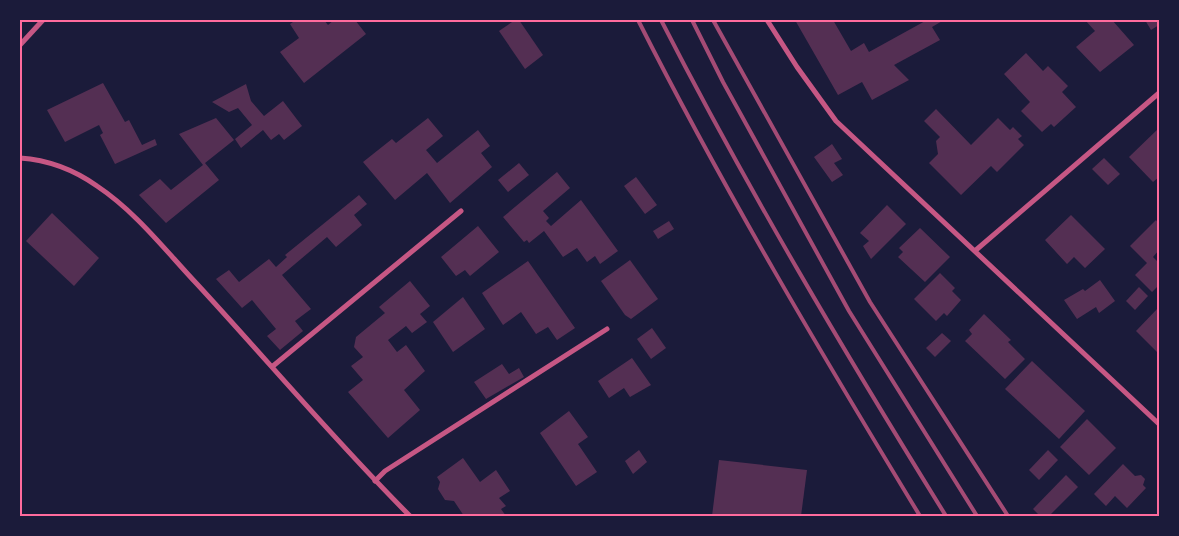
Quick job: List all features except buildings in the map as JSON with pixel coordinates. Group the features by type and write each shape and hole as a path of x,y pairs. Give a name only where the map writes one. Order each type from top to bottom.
{"street":[{"path":"20,45 42,20"},
{"path":"767,20 797,68 836,121 976,250 1159,424"},
{"path":"976,250 1159,94"},
{"path":"20,158 63,165 98,186 131,213 273,366 375,481 410,516"},
{"path":"273,366 461,211"},
{"path":"375,481 385,471 607,329"}],"railway":[{"path":"638,20 704,146 774,271 920,516"},
{"path":"661,20 728,146 798,271 946,516"},
{"path":"692,20 723,82 849,311 977,516"},
{"path":"713,20 870,302 1008,516"}]}
